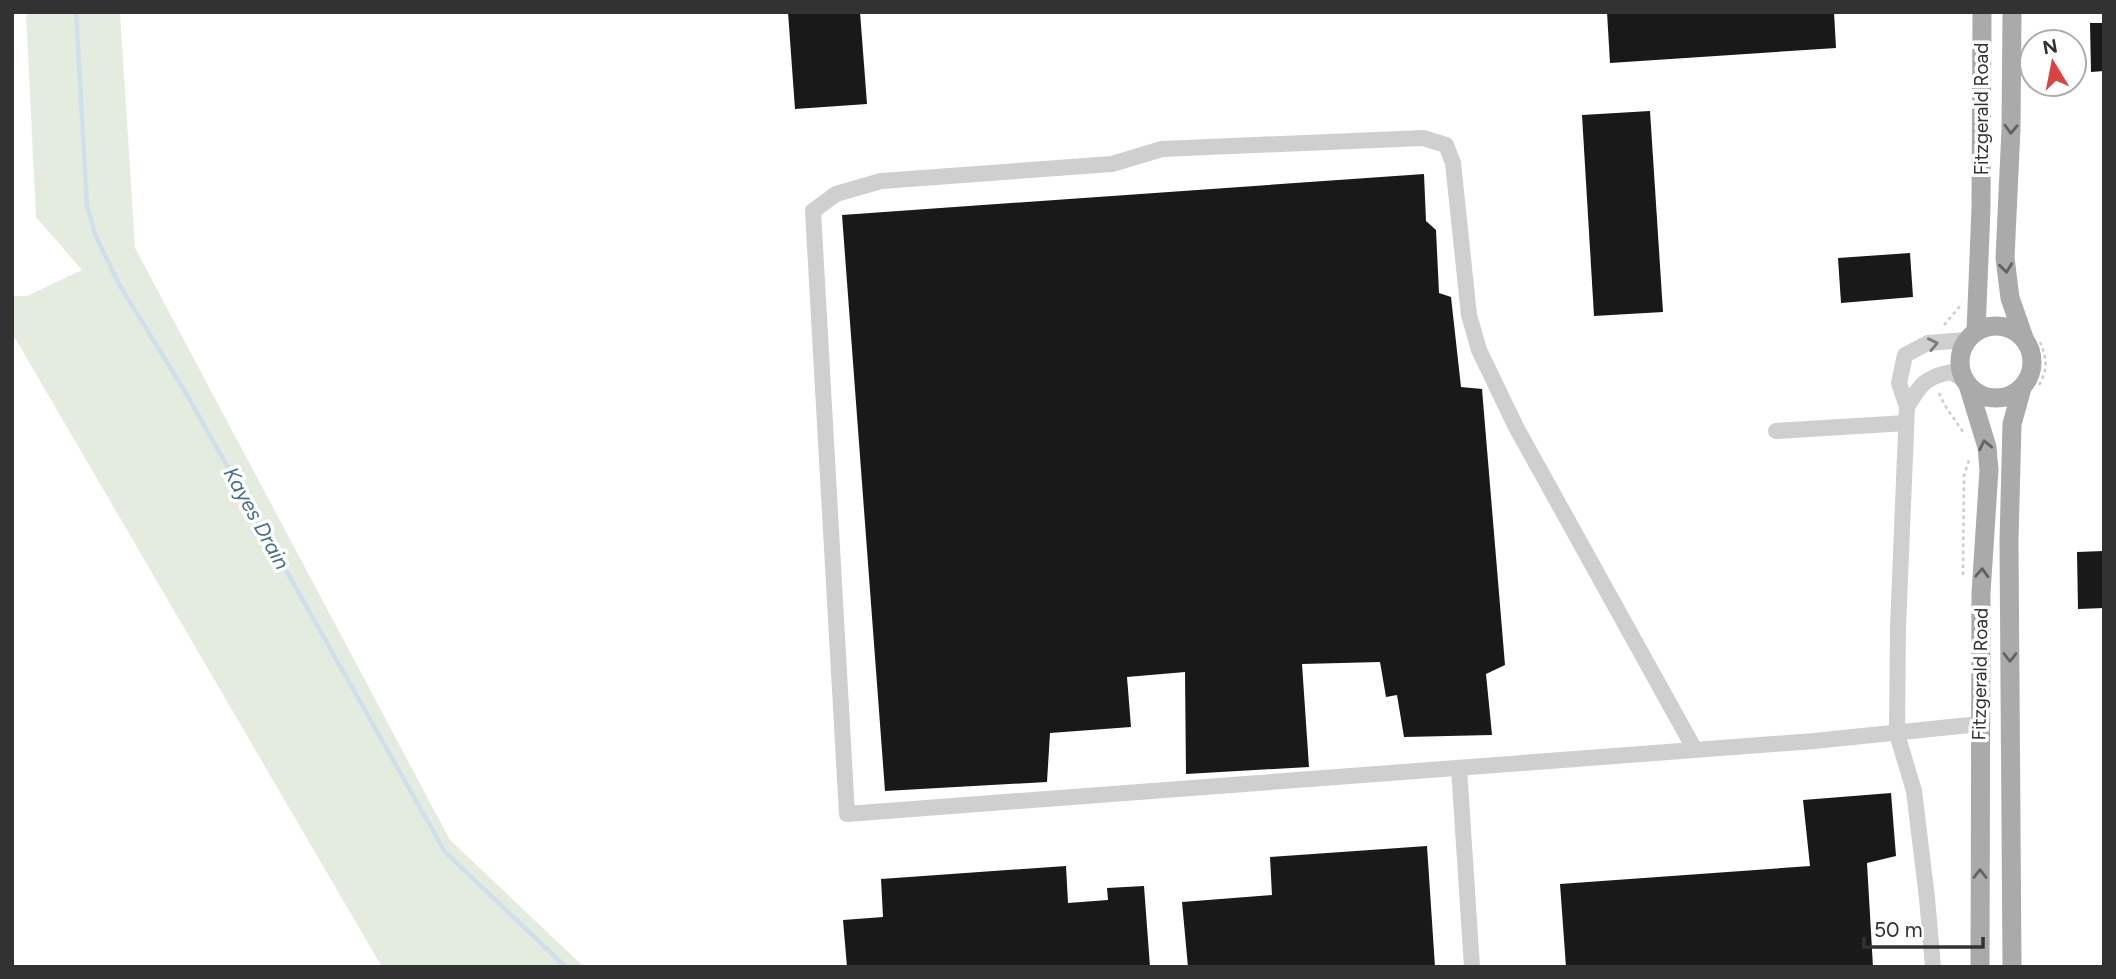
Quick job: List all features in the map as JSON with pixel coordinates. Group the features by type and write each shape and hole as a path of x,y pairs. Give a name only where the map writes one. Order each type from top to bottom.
{"main road":[{"name":"Fitzgerald Road","path":"1972,336 1981,221 1982,12"},
{"name":"Fitzgerald Road","path":"2012,12 2011,129 2005,258 2010,298 2024,338"},
{"path":"1996,326 2006,327 2024,338 2032,358 2032,369 2022,388 2001,399 1988,398 1966,383 1959,359 1972,336 1996,326"},
{"name":"Fitzgerald Road","path":"1966,383 1987,447 1989,470 1981,593 1980,967"},
{"name":"Fitzgerald Road","path":"2012,967 2009,540 2012,424 2022,388"}],"lane":[{"path":"1695,750 1516,427 1479,350 1469,315 1453,163 1446,145 1423,138 1162,149 1112,164 881,181 836,194 813,211 847,814 1695,750 1970,726 1980,728"},
{"path":"1933,967 1914,791 1897,734 1906,415 1899,383 1905,355 1928,343 1972,336"},
{"path":"1906,415 1918,388 1934,375 1951,372 1966,383"},
{"path":"1776,432 1906,415"},
{"path":"1459,768 1472,967"}],"shaded area":[{"path":"26,12 120,12 135,248 450,840 584,967 382,967 12,337 12,296 27,296 82,270 36,217"}],"building":[{"path":"788,12 860,12 867,104 795,109"},
{"path":"1607,12 1834,12 1836,48 1610,63"},
{"path":"2090,23 2104,23 2104,71 2091,72"},
{"path":"1650,111 1663,312 1594,316 1582,115"},
{"path":"1424,174 1426,221 1436,230 1439,293 1451,297 1461,387 1482,389 1505,665 1486,674 1492,735 1404,737 1397,695 1386,697 1380,662 1302,664 1309,767 1186,774 1185,672 1127,677 1131,727 1050,733 1047,782 885,791 842,215"},
{"path":"1910,253 1913,297 1841,303 1838,258"},
{"path":"2104,551 2104,608 2078,609 2077,552"},
{"path":"1891,793 1896,856 1867,863 1873,967 1566,967 1560,884 1810,866 1803,800"},
{"path":"1427,846 1435,967 1188,967 1182,902 1272,895 1270,857"},
{"path":"1066,866 1068,903 1108,900 1107,888 1144,886 1150,967 847,967 843,920 883,917 881,879"}],"waterway":[{"name":"Kayes Drain","path":"76,12 87,206 96,237 120,286 187,395 445,852 566,967"}]}
